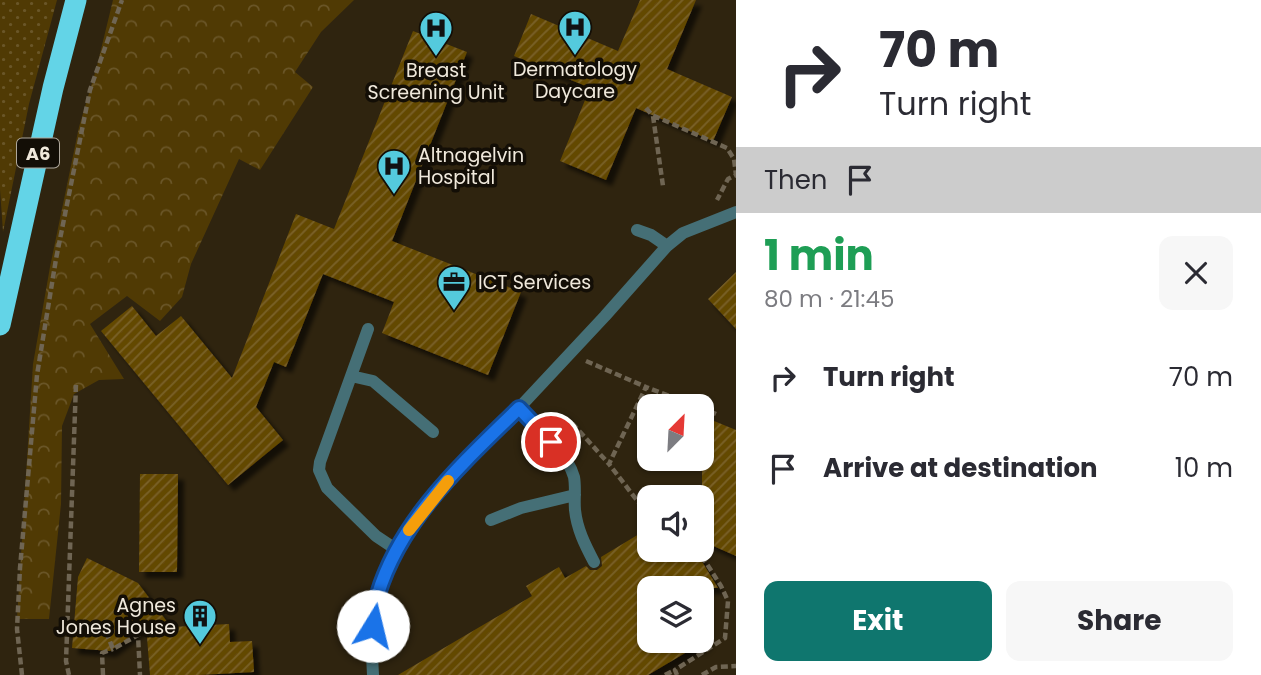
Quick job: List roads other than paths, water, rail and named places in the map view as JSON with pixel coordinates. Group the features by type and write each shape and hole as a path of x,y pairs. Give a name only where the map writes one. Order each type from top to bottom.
{"highway":[{"name":"A6","path":"0,325 52,88 76,0"}],"lane":[{"path":"373,675 377,596 397,550 412,524 457,470 519,408 667,246 683,233 736,212"},
{"path":"637,230 651,235 667,246"},
{"path":"368,329 319,470 327,488 376,536 397,550"},
{"path":"351,376 373,381 433,432"},
{"path":"519,408 563,455 573,476 575,510 582,539 594,562"},
{"path":"491,520 521,508 575,495"}],"place":[{"name":"Dermatology Daycare","path":"575,57"},
{"name":"Breast Screening Unit","path":"436,58"},
{"name":"Altnagelvin Hospital","path":"394,196"},
{"name":"ICT Services","path":"454,312"},
{"name":"Agnes Jones House","path":"200,646"}]}
